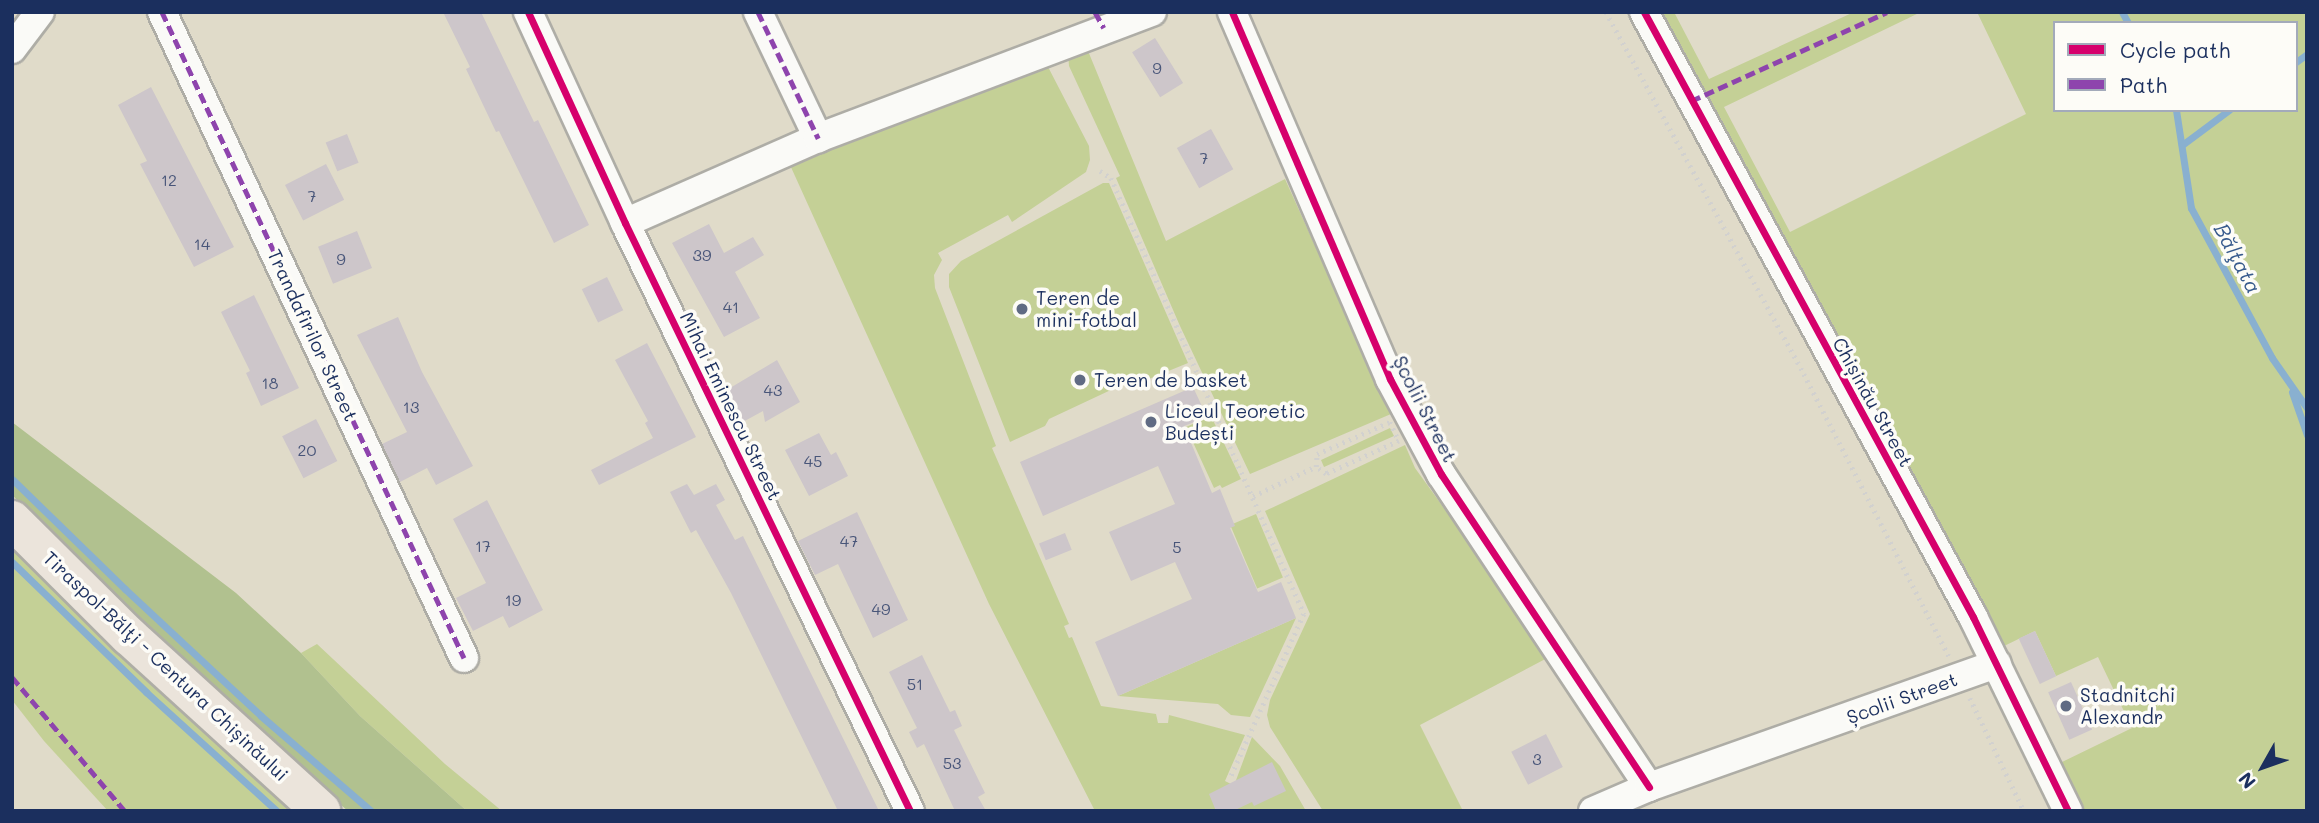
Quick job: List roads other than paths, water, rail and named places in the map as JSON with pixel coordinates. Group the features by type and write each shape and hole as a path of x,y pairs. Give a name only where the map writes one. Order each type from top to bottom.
{"highway":[{"name":"Tiraspol-Bălţi - Centura Chișinăului","path":"12,520 139,645 321,811"}],"street":[{"path":"12,49 40,12"},
{"name":"Trandafirilor Street","path":"162,12 464,658"},
{"name":"Mihai Eminescu Street","path":"528,12 625,223 910,811"},
{"path":"758,12 818,138"},
{"path":"625,223 818,138 1099,20 1152,12"},
{"name":"Școlii Street","path":"1232,12 1390,379 1441,474 1650,787"},
{"name":"Chișinău Street","path":"1644,12 1997,664 2068,811"},
{"name":"Școlii Street","path":"1593,811 1650,787 1997,664"}],"waterway":[{"name":"Bălţata","path":"2122,12 2127,21"},
{"path":"2298,61 2307,54"},
{"name":"Bălţata","path":"2176,112 2191,208 2272,358 2307,408"},
{"path":"2182,145 2226,112"},
{"path":"2292,392 2307,435"},
{"path":"12,479 261,716 371,811"},
{"path":"12,562 146,692 277,811"}],"place":[{"name":"Teren de mini-fotbal","path":"1022,309"},
{"name":"Teren de basket","path":"1080,380"},
{"name":"Liceul Teoretic Budești","path":"1151,422"},
{"name":"Stadnitchi Alexandr","path":"2066,706"}]}
